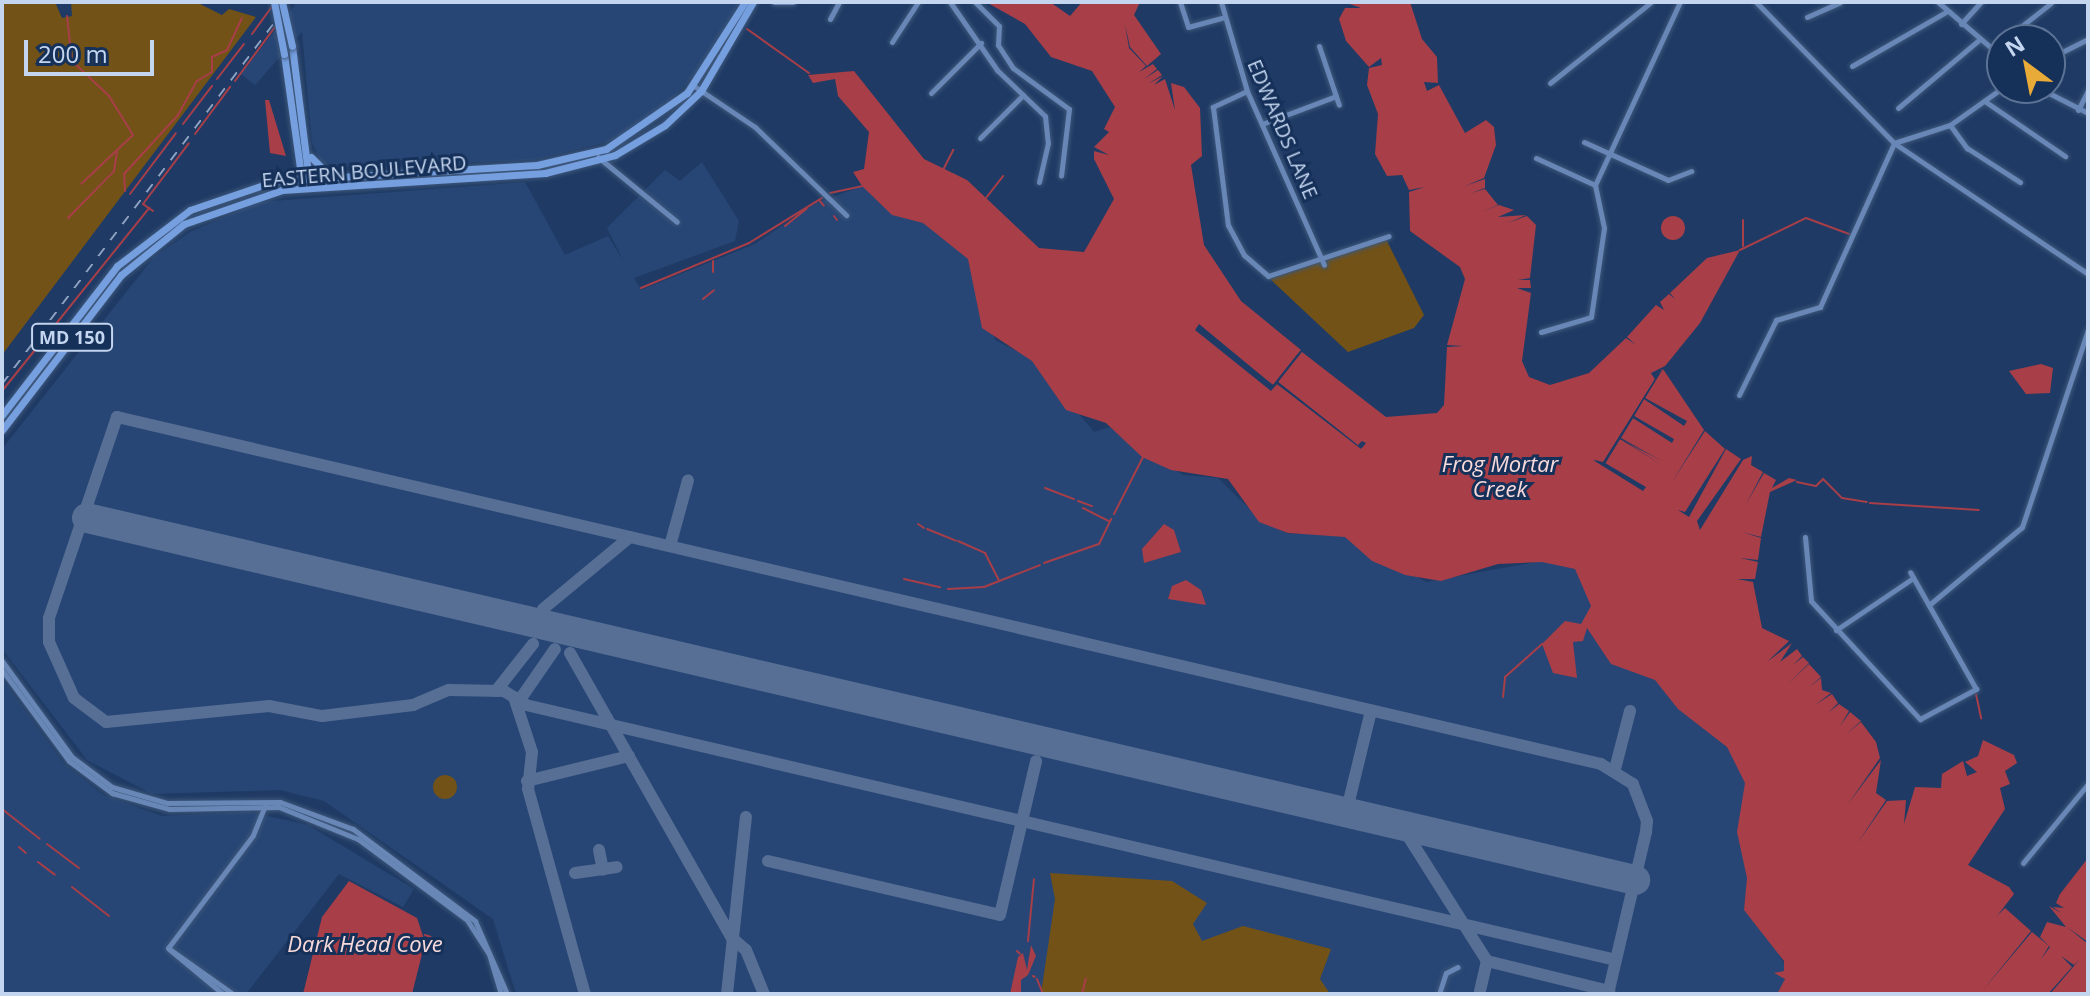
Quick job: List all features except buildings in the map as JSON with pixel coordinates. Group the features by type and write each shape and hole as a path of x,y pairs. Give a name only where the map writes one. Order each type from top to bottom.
{"main road":[{"path":"274,2 306,178"},
{"path":"282,2 313,166 332,176"},
{"name":"EASTERN BOULEVARD","path":"697,88 745,2"},
{"name":"EASTERN BOULEVARD","path":"2,430 147,250 230,203 307,188 545,173 651,135 697,88 753,2"},
{"path":"268,182 296,168 294,121"},
{"path":"305,136 307,188"},
{"name":"EASTERN BOULEVARD","path":"2,415 145,240 206,201 268,182 537,165 598,156"}],"street":[{"path":"774,2 793,2"},
{"path":"830,19 839,2"},
{"path":"892,42 918,2"},
{"path":"950,2 1048,126 1039,182"},
{"path":"975,2 999,26 998,45 1013,68 1068,106 1061,176"},
{"path":"1180,2 1188,27 1222,18"},
{"name":"EDWARDS LANE","path":"1221,2 1222,18 1247,91 1323,263"},
{"path":"1550,83 1651,2"},
{"path":"1541,332 1591,317 1604,228 1595,185 1680,2"},
{"path":"1756,2 1894,143 2088,274"},
{"path":"1807,17 1840,2"},
{"path":"1938,2 1986,43"},
{"path":"1961,24 1981,2"},
{"path":"2024,24 2051,3"},
{"path":"1852,66 1946,12"},
{"path":"1898,108 1980,39"},
{"path":"2066,50 2088,39"},
{"path":"931,93 981,43"},
{"path":"1319,46 1339,105"},
{"path":"697,88 755,127 846,215"},
{"path":"2078,110 2088,90"},
{"path":"1247,91 1213,107 1234,241 1268,276 1323,263 1389,236"},
{"path":"980,138 1023,95"},
{"path":"1262,124 1336,96"},
{"path":"1739,395 1776,320 1820,307 1894,143 1950,125 1986,102"},
{"path":"2066,103 2088,113"},
{"path":"1989,104 2065,156"},
{"path":"1950,125 1967,148 2020,182"},
{"path":"1584,142 1668,180 1691,171"},
{"path":"598,156 677,222"},
{"path":"1536,158 1595,185"},
{"path":"1929,605 2022,527 2088,330"},
{"path":"1805,537 1805,589 1836,630 1916,718 1976,691 1911,575 1836,630"},
{"path":"2,661 72,757 112,787 167,803 265,803 347,826 464,910 492,946 507,994"},
{"path":"2,670 69,761 112,793 169,809 265,803 327,821 457,911 485,944 501,994"},
{"path":"2023,863 2088,784"},
{"path":"168,948 253,835 265,803"},
{"path":"168,948 223,994"},
{"path":"168,948 233,994"},
{"path":"1439,994 1446,973 1458,967"}],"shaded area":[{"path":"2,2 55,2 62,18 72,16 71,2 196,2 222,15 229,9 256,17 2,355"},
{"path":"297,2 740,2 697,72 662,110 615,140 533,160 405,165 408,160 382,159 351,167 321,163 312,142 302,32 255,85 241,74"},
{"path":"702,162 739,221 735,241 634,278 641,290 755,244 816,203 863,186 898,216 913,213 972,262 995,340 1034,360 1094,432 1110,427 1183,475 1218,478 1263,522 1290,534 1341,534 1426,582 1547,560 1573,565 1626,669 1656,678 1722,737 1748,781 1742,836 1749,893 1786,968 1782,994 516,994 493,919 324,801 280,790 152,794 87,760 2,649 2,449 154,257 190,232 259,202 525,182 565,255 608,236 624,262 607,228 665,170 680,181"},
{"path":"1386,239 1424,315 1414,328 1348,352 1270,279"},
{"path":"2,679 63,763 103,795 162,816 249,812 308,825 414,889 403,907 339,874 246,994 2,994"},
{"path":"445,775 456,782 457,787 450,798 445,799 434,792 433,787 440,776"},
{"path":"1050,873 1172,881 1207,903 1193,924 1202,941 1243,926 1331,949 1320,979 1330,994 1041,994 1055,899"}],"water":[{"name":"Frog Mortar Creek","path":"986,2 1050,2 1070,16 1082,2 1140,2 1134,15 1161,54 1147,66 1130,47 1125,24 1129,48 1146,66 1139,72 1153,64 1157,69 1144,79 1158,70 1162,75 1148,84 1163,76 1154,85 1165,79 1175,110 1171,83 1184,87 1200,108 1202,156 1191,165 1204,245 1241,301 1301,350 1273,385 1197,328 1270,389 1277,384 1361,449 1363,441 1359,446 1278,382 1302,352 1386,417 1437,413 1444,405 1447,347 1463,346 1447,345 1465,279 1460,267 1410,231 1409,192 1425,187 1409,190 1402,175 1387,176 1375,154 1378,114 1367,85 1369,68 1382,65 1381,58 1369,67 1346,41 1339,19 1345,8 1361,8 1344,2 1410,2 1422,39 1437,57 1438,83 1424,82 1427,91 1439,85 1465,133 1486,120 1494,127 1496,145 1484,178 1465,186 1485,179 1485,188 1471,193 1485,189 1498,205 1482,212 1499,205 1514,210 1498,217 1526,215 1508,223 1527,216 1536,225 1530,278 1518,280 1530,280 1531,288 1517,288 1531,293 1522,361 1529,377 1550,385 1589,373 1626,338 1636,345 1627,337 1656,305 1664,310 1660,302 1669,294 1675,299 1670,293 1707,258 1740,250 1700,323 1657,376 1651,373 1655,379 1603,463 1594,459 1644,489 1605,464 1620,439 1660,464 1620,438 1633,418 1673,441 1634,416 1644,399 1685,424 1645,398 1663,369 1704,430 1672,482 1705,431 1725,449 1685,512 1678,510 1689,517 1726,449 1741,459 1697,521 1700,530 1743,460 1752,456 1751,465 1763,472 1746,504 1764,473 1776,480 1772,488 1789,478 1797,480 1770,492 1761,537 1742,532 1761,538 1758,560 1740,558 1758,562 1755,579 1737,579 1753,582 1762,628 1789,641 1767,662 1792,643 1780,662 1797,649 1802,656 1793,665 1803,657 1809,663 1789,683 1809,664 1821,677 1809,687 1821,678 1822,690 1831,693 1815,705 1832,694 1838,703 1828,713 1839,704 1849,711 1840,726 1850,712 1861,721 1846,734 1861,722 1876,742 1880,758 1848,804 1881,760 1876,793 1886,800 1857,844 1887,801 1906,800 1904,824 1915,787 1941,788 1942,774 1963,761 1967,776 1977,772 1965,762 1978,756 1983,740 2014,755 2017,763 2005,771 2010,784 2000,788 2005,809 1968,865 2009,887 2014,894 1997,916 2005,908 2031,931 1983,990 2032,932 2049,946 2040,937 2047,922 2066,927 2049,906 2061,913 2053,907 2064,908 2056,903 2060,894 2088,858 2088,942 2067,927 2088,944 2088,994 2050,994 2080,959 2074,965 2061,956 2072,967 2048,994 1777,994 1785,979 1774,973 1784,971 1784,961 1744,910 1747,878 1737,832 1745,783 1727,747 1678,709 1655,680 1611,664 1587,628 1583,641 1573,642 1577,678 1553,673 1542,644 1565,621 1581,624 1591,606 1575,569 1542,562 1498,564 1441,581 1405,575 1372,561 1345,537 1288,533 1259,522 1228,479 1171,470 1142,457 1106,423 1066,410 1032,361 982,328 968,259 923,223 892,215 862,186 853,172 864,169 869,132 838,96 835,79 813,83 808,75 854,71 924,159 967,180 1039,248 1084,252 1114,199 1094,159 1094,151 1109,155 1094,147 1109,132 1104,129 1115,107 1092,71 1051,57 1025,24"},
{"path":"265,100 269,100 286,156 270,153"},
{"path":"1673,216 1682,219 1685,228 1682,237 1673,240 1664,237 1661,228 1664,219"},
{"path":"2041,364 2053,368 2050,393 2026,394 2009,371"},
{"path":"1164,524 1174,530 1181,552 1144,563 1142,549"},
{"path":"1186,580 1201,590 1206,605 1168,599 1172,586"},
{"name":"Dark Head Cove","path":"349,881 417,918 425,942 412,994 303,994 322,917"},
{"path":"1031,945 1036,956 1028,975 1021,980 1021,994 1010,994 1018,957 1023,953 1027,970"}],"pier":[{"path":"1199,324 1273,385 1303,347 1278,382 1358,445 1277,384 1271,391 1195,330"},
{"path":"1665,366 1669,373 1662,369 1645,398 1687,421 1684,426 1644,399 1634,416 1674,439 1672,443 1633,418 1621,438 1662,461 1620,439 1605,463 1646,487 1643,491 1593,460 1603,462 1655,379 1651,373"}],"waterway":[{"path":"252,34 272,6"},
{"path":"67,16 72,61 109,96 133,135 81,184"},
{"path":"125,191 124,174 178,115 197,81 212,72 212,57 227,50 242,18"},
{"path":"235,81 275,27"},
{"name":"Frog Mortar Creek","path":"747,29 809,73"},
{"path":"217,79 244,44"},
{"path":"183,124 212,86"},
{"path":"195,134 230,87"},
{"path":"130,194 176,133"},
{"path":"153,211 143,204 189,143"},
{"path":"942,172 953,150"},
{"path":"68,218 114,171 117,151"},
{"path":"986,198 1003,176"},
{"name":"Frog Mortar Creek","path":"830,193 862,186"},
{"path":"641,288 749,243 822,198"},
{"path":"820,201 824,206"},
{"path":"2,391 149,208"},
{"path":"785,226 807,208"},
{"path":"834,216 837,220"},
{"path":"1740,250 1806,218 1849,234"},
{"path":"1743,220 1743,246"},
{"path":"713,261 713,272"},
{"path":"703,299 714,290"},
{"path":"1114,514 1143,457"},
{"name":"Frog Mortar Creek","path":"1797,482 1816,486 1823,479 1842,498 1867,502"},
{"path":"1045,488 1074,499"},
{"path":"1078,501 1092,506"},
{"name":"Frog Mortar Creek","path":"1870,503 1979,510"},
{"path":"1083,508 1109,521"},
{"path":"1044,563 1099,544 1111,519"},
{"path":"918,524 924,528"},
{"path":"927,529 956,541"},
{"path":"958,541 985,553 999,580"},
{"path":"948,589 984,587 1040,565"},
{"path":"904,579 940,587"},
{"name":"Frog Mortar Creek","path":"1503,697 1505,677 1542,644"},
{"path":"1976,694 1981,718"},
{"path":"2,809 40,839"},
{"path":"47,844 79,868"},
{"path":"19,847 26,853"},
{"path":"38,862 55,875"},
{"path":"1028,941 1034,879"},
{"path":"72,887 109,916"},
{"path":"425,935 431,937"},
{"path":"1017,951 1020,954"},
{"path":"1082,994 1086,978"},
{"path":"1037,979 1043,994"}],"taxiway":[{"path":"1608,994 1646,832 1647,821 1633,784 1601,764 117,417 49,618 49,642 74,698 106,722 269,706 322,716 413,705 449,690 504,691 526,705 1616,960"},
{"path":"670,546 688,480"},
{"path":"543,609 630,537"},
{"path":"496,691 533,644"},
{"path":"519,701 555,649"},
{"path":"570,653 732,938 746,950 764,994"},
{"path":"514,697 532,752 528,789 585,994"},
{"path":"1350,797 1371,711"},
{"path":"1615,769 1630,711"},
{"path":"527,781 629,756"},
{"path":"768,861 1000,915 1036,761"},
{"path":"727,994 746,817"},
{"path":"1401,825 1487,961 1609,991"},
{"path":"599,850 603,870"},
{"path":"575,873 617,867"},
{"path":"1480,991 1487,961"}],"runway":[{"path":"87,518 1635,880"}],"railway":[{"path":"2,384 290,2"}]}
